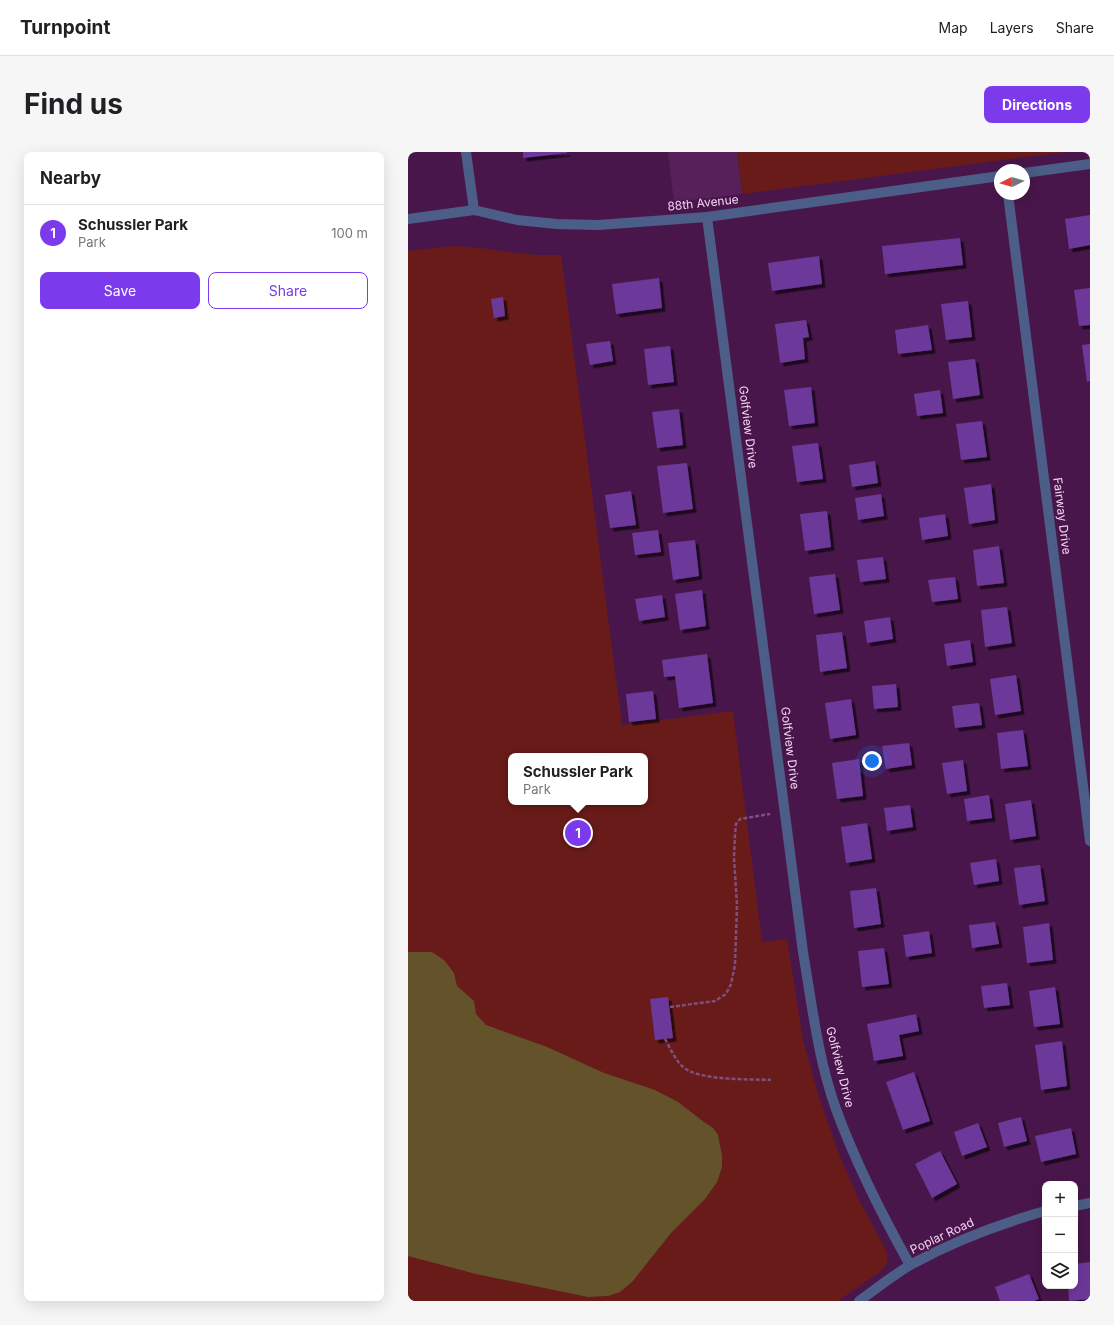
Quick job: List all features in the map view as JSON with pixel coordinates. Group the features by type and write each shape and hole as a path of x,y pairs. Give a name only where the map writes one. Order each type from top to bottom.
{"street":[{"path":"466,152 474,210"},
{"path":"1030,172 1090,164"},
{"name":"88th Avenue","path":"408,219 474,210 517,220 557,224 598,225 707,217 994,177"},
{"name":"Fairway Drive","path":"1009,200 1090,841"},
{"name":"Golfview Drive","path":"707,217 803,952 821,1055 836,1108 856,1160 880,1211 910,1265"},
{"path":"1078,1205 1090,1203"},
{"name":"Poplar Road","path":"859,1301 910,1265 963,1239 1008,1221 1042,1212"}],"path":[{"path":"670,1007 715,1000 726,994 731,984 735,965 737,905 734,858 736,824 740,819 785,812"},
{"path":"665,1039 683,1067 693,1072 724,1078 771,1080"}],"shaded area":[{"path":"668,152 737,152 742,194 674,202"},
{"path":"737,152 1065,152 742,194"},
{"path":"452,246 536,255 561,255 622,725 733,711 762,942 787,939 803,1040 819,1097 839,1154 859,1200 886,1250 888,1259 881,1271 838,1301 408,1301 408,251"},
{"path":"408,952 432,952 444,960 454,973 457,986 474,1001 476,1014 486,1025 547,1047 604,1073 655,1090 678,1102 713,1128 718,1135 722,1156 722,1167 717,1182 705,1199 671,1233 632,1282 620,1292 608,1296 588,1297 476,1274 408,1256"}],"building":[{"path":"523,152 567,152 567,153 523,158"},
{"path":"1090,215 1090,245 1069,249 1065,219"},
{"path":"960,238 963,265 885,274 882,246"},
{"path":"819,256 822,284 772,291 768,263"},
{"path":"659,278 662,308 616,314 612,284"},
{"path":"1090,288 1090,325 1079,326 1074,290"},
{"path":"503,297 505,316 494,318 491,299"},
{"path":"968,301 972,337 946,340 941,304"},
{"path":"806,320 809,337 803,338 805,359 780,363 775,324"},
{"path":"928,325 932,350 898,354 895,330"},
{"path":"610,341 613,361 590,365 586,344"},
{"path":"1090,344 1090,381 1087,382 1082,345"},
{"path":"670,346 674,382 648,385 644,349"},
{"path":"975,359 980,395 953,399 948,362"},
{"path":"811,387 815,423 789,426 784,390"},
{"path":"940,390 943,413 917,416 914,394"},
{"path":"679,409 683,445 657,448 652,412"},
{"path":"982,421 987,457 961,460 956,424"},
{"path":"818,443 823,479 797,482 792,446"},
{"path":"875,461 878,483 852,487 849,465"},
{"path":"687,463 693,509 663,513 657,466"},
{"path":"991,484 995,520 969,524 964,488"},
{"path":"631,491 636,525 610,528 605,495"},
{"path":"881,494 884,516 858,520 855,498"},
{"path":"827,511 831,547 805,551 800,514"},
{"path":"945,514 948,536 922,540 919,518"},
{"path":"658,530 661,552 635,555 632,533"},
{"path":"695,540 699,576 673,580 668,543"},
{"path":"999,546 1004,583 977,586 973,550"},
{"path":"883,557 886,579 860,582 857,560"},
{"path":"835,574 840,610 814,614 809,577"},
{"path":"955,577 958,599 932,602 928,580"},
{"path":"702,590 706,626 680,630 675,594"},
{"path":"662,595 665,617 639,621 635,599"},
{"path":"1007,607 1012,643 985,647 981,610"},
{"path":"890,617 893,639 867,643 864,621"},
{"path":"842,632 847,668 820,672 816,635"},
{"path":"970,640 973,662 947,666 944,644"},
{"path":"707,654 713,703 679,708 675,676 664,677 662,660"},
{"path":"1016,675 1021,711 995,715 990,679"},
{"path":"896,684 898,707 874,709 872,686"},
{"path":"653,691 656,719 629,722 626,694"},
{"path":"851,699 856,735 830,739 825,703"},
{"path":"979,703 982,725 955,728 952,706"},
{"path":"1023,730 1028,766 1001,769 997,733"},
{"path":"909,743 912,765 886,769 882,746"},
{"path":"859,759 863,796 837,799 832,763"},
{"path":"963,760 967,791 947,794 942,763"},
{"path":"989,795 992,818 967,821 964,799"},
{"path":"1031,800 1036,836 1010,840 1005,804"},
{"path":"910,805 913,827 887,831 884,808"},
{"path":"867,823 872,859 846,863 841,827"},
{"path":"996,859 999,881 974,885 970,863"},
{"path":"1040,865 1045,901 1019,905 1014,868"},
{"path":"876,888 881,924 854,928 850,891"},
{"path":"995,922 999,944 972,948 969,925"},
{"path":"1049,923 1053,960 1027,963 1023,927"},
{"path":"929,931 932,953 906,957 903,935"},
{"path":"884,948 889,984 862,987 858,951"},
{"path":"1007,983 1010,1005 984,1008 981,986"},
{"path":"1055,987 1060,1024 1034,1027 1029,991"},
{"path":"668,997 673,1038 655,1040 650,999"},
{"path":"916,1014 919,1031 899,1035 903,1056 874,1061 867,1024"},
{"path":"1062,1041 1067,1086 1041,1090 1035,1045"},
{"path":"914,1072 930,1121 903,1130 886,1082"},
{"path":"1021,1117 1027,1141 1004,1147 998,1123"},
{"path":"978,1123 987,1147 962,1156 954,1132"},
{"path":"1071,1128 1076,1154 1041,1162 1035,1136"},
{"path":"940,1151 957,1184 932,1198 915,1164"},
{"path":"1090,1262 1090,1299 1069,1301 1068,1289 1078,1289 1078,1264"},
{"path":"1029,1274 1039,1299 1034,1301 1000,1301 995,1287"}],"place":[{"name":"Schussler Park","path":"578,833"}]}
